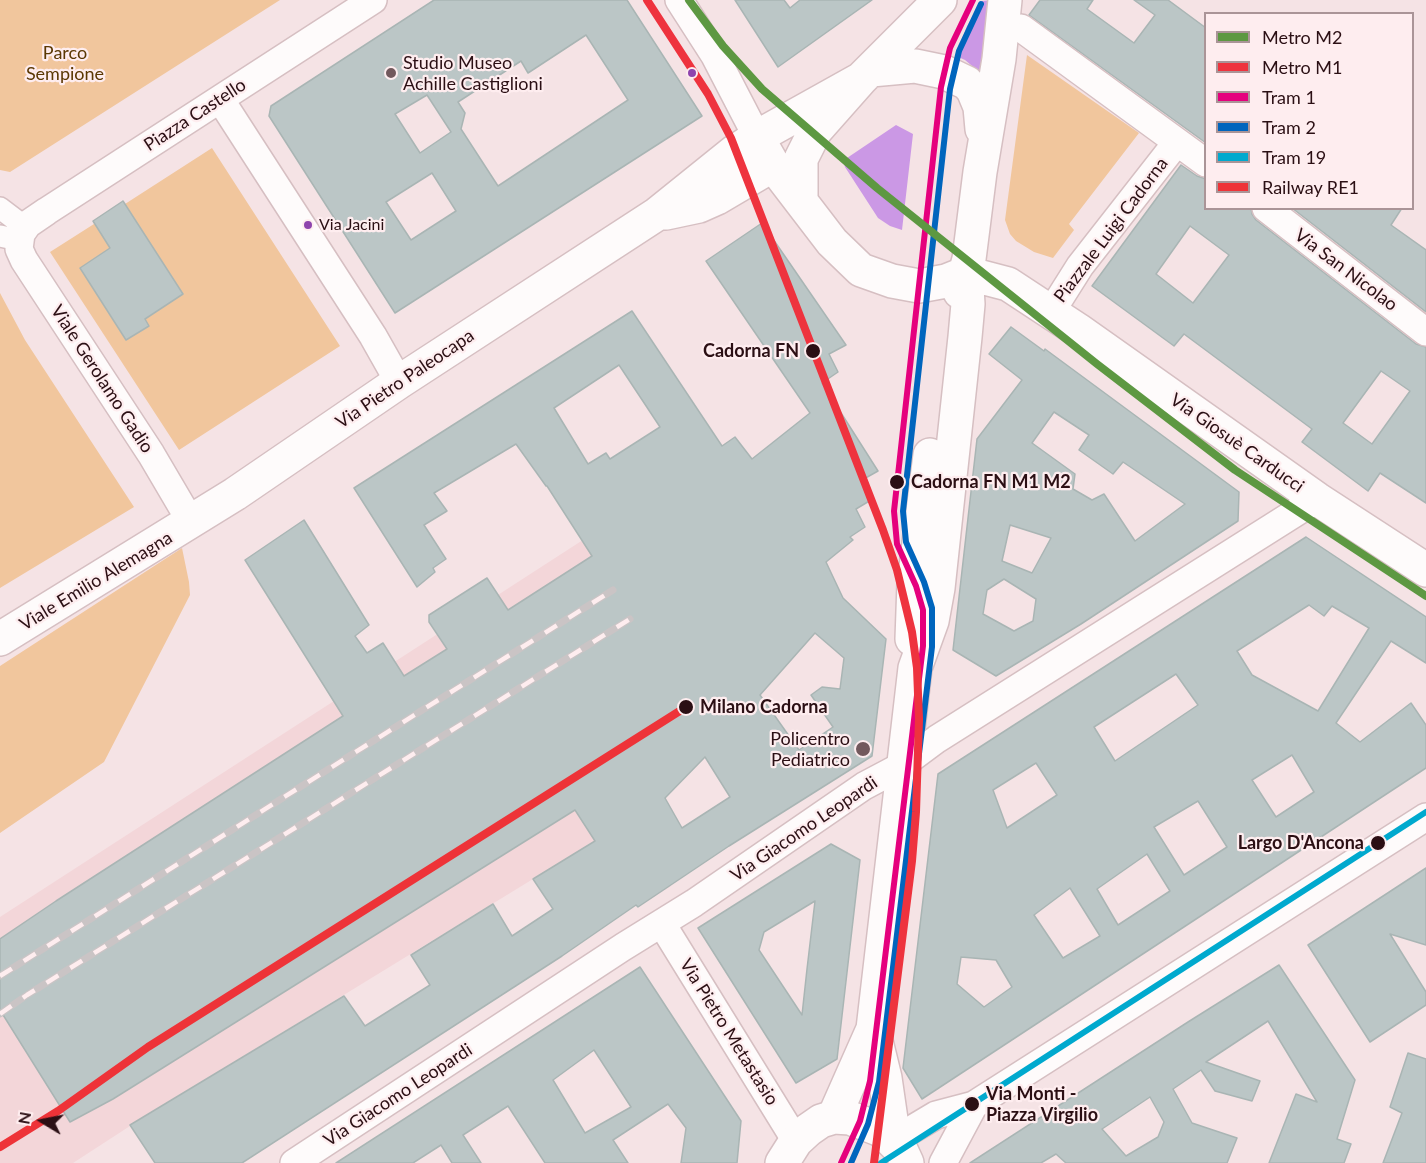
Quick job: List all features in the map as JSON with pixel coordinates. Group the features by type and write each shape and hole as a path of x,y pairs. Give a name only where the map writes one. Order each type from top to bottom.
{"street":[{"name":"Piazza Castello","path":"16,234 373,0"},
{"path":"679,0 715,56 773,165 832,242 861,270 892,281 919,286 946,281 966,273"},
{"path":"801,200 801,159 816,131 866,74 940,0"},
{"path":"834,1117 873,1029 915,668 932,621 939,588 968,304 966,273 999,59 1005,0"},
{"name":"Piazzale Luigi Cadorna","path":"966,273 1008,284 1051,312 1080,266 1177,142 1021,28"},
{"path":"657,214 734,152 866,74 915,66 944,72 967,83 973,90 980,106 982,132 980,172"},
{"path":"220,99 373,336 399,382"},
{"path":"1177,142 1204,162"},
{"path":"657,214 681,211 708,202 773,165"},
{"path":"0,208 16,234"},
{"name":"Via San Nicolao","path":"1269,210 1426,332"},
{"name":"Via Pietro Paleocapa","path":"191,522 399,382 657,214"},
{"name":"Viale Gerolamo Gadio","path":"16,234 24,260 156,462 191,522"},
{"name":"Via Giosuè Carducci","path":"1051,312 1317,499 1426,570"},
{"name":"Via Giacomo Leopardi","path":"294,1163 623,947 662,924 864,786 903,764 937,738 1317,499"},
{"name":"Viale Emilio Alemagna","path":"0,639 191,522"},
{"path":"901,1152 936,1115 974,1105 1426,818"},
{"name":"Via Pietro Metastasio","path":"662,924 789,1152"},
{"path":"873,1029 901,1152"},
{"path":"943,1163 974,1105"},
{"path":"789,1152 821,1121 834,1117 860,1121 881,1130 901,1152"}],"shaded area":[{"path":"993,0 984,76 965,60 956,56 967,26 982,1"},
{"path":"896,125 913,134 902,230 878,218 844,163 847,158"},
{"path":"735,437 826,561 843,598 736,722 629,820 671,886 638,907 595,841 73,1163 0,1163 0,917 603,527 660,485"}],"green space":[{"name":"Parco Sempione","path":"0,0 280,0 10,172 0,170"},
{"path":"1027,55 1139,133 1069,224 1074,230 1053,258 1034,252 1016,241 1010,234 1005,220"},
{"path":"212,148 340,346 179,450 50,252 94,224 93,221 123,201 125,204"},
{"path":"0,293 25,340 134,507 0,588"},
{"path":"182,548 190,595 104,762 0,833 0,666"}],"building":[{"path":"434,0 627,0 702,116 395,313 269,116 271,106","holes":["586,35 628,100 498,186 461,129 465,113 458,102 521,61 528,73","427,95 451,132 420,153 395,114","432,173 456,211 411,240 386,202"]},
{"path":"735,0 784,0 790,8 800,0 872,0 778,67"},
{"path":"1040,0 1093,0 1087,9 1134,43 1155,15 1134,0 1168,0 1204,27 1204,142 1029,15"},
{"path":"1181,165 1204,178 1204,210 1251,210 1256,220 1416,344 1426,347 1426,503 1380,473 1368,491 1302,442 1312,429 1184,334 1174,346 1092,286","holes":["1190,226 1229,255 1193,303 1156,274","1381,371 1410,391 1372,444 1343,423"]},
{"path":"123,201 183,294 145,319 149,326 126,340 80,268 110,248 93,221"},
{"path":"1295,210 1401,210 1391,225 1426,250 1426,312"},
{"path":"762,223 846,345 829,354 838,372 822,383 878,471 862,480 871,500 856,509 865,527 850,537 853,540 826,562 843,598 886,639 872,756 729,846 638,907 636,905 562,956 242,1163 155,1163 130,1125 344,996 365,1026 430,985 411,955 493,904 512,936 553,909 533,879 595,841 575,810 113,1099 70,1122 0,1010 0,939 343,716 245,560 304,520 369,625 355,636 367,653 383,643 404,676 447,649 429,622 429,615 487,578 508,610 592,556 547,486 516,444 434,493 447,511 424,525 446,559 433,568 435,572 417,587 354,488 632,311 722,446 735,437 752,459 810,413 706,261","holes":["619,365 660,427 610,459 606,453 588,464 554,408","815,633 844,658 840,689 822,687 811,695 833,727 799,750 760,695","705,757 730,797 682,828 665,798"]},
{"path":"1011,327 1044,351 1045,349 1239,492 1238,521 1081,624 996,676 953,650 977,439 1022,380 989,354","holes":["1054,412 1089,435 1079,450 1113,474 1123,462 1185,504 1135,541 1104,494 1092,500 1073,489 1075,474 1032,443","1010,525 1051,538 1032,573 1002,561","1004,579 1036,599 1033,621 1014,631 983,614 987,590"]},
{"path":"1306,537 1426,617 1426,663 1391,641 1336,723 1360,742 1411,703 1426,725 1426,768 922,1099 903,1068 938,774","holes":["1309,605 1324,616 1332,606 1369,628 1318,711 1252,675 1237,651","1176,674 1198,705 1115,761 1094,727","1292,755 1314,792 1276,817 1252,780","1036,763 1057,795 1007,828 993,790","1198,801 1227,847 1184,875 1154,827","1147,854 1170,891 1118,925 1097,889","1070,888 1100,936 1063,958 1034,915","961,957 996,960 1012,987 984,1007 957,984"]},
{"path":"831,844 860,860 837,1059 796,1083 698,928","holes":["815,901 802,1015 759,950 764,932"]},
{"path":"1426,868 1426,945 1390,934 1426,992 1426,1005 1370,1042 1308,945"},
{"path":"1279,965 1355,1080 1337,1139 1351,1144 1344,1163 1269,1163 1296,1094 1317,1102 1268,1021 1206,1062 1260,1081 1252,1101 1215,1091 1201,1070 1173,1089 1192,1123 1237,1138 1227,1163 1066,1163 1056,1154 1041,1163 970,1163","holes":["1150,1097 1164,1122 1158,1137 1126,1156 1102,1129"]},
{"path":"640,967 741,1121 737,1163 681,1163 686,1128 668,1104 613,1140 628,1163 545,1163 508,1106 463,1135 481,1163 452,1163 441,1145 413,1163 336,1163","holes":["594,1050 631,1107 585,1133 553,1080"]},
{"path":"1408,1053 1426,1059 1426,1163 1383,1163 1402,1113 1390,1107"}],"railway":[{"path":"0,976 613,590"},
{"path":"0,1014 630,619"}],"metro line":[{"name":"M1","path":"647,0 708,94 731,138 883,530 897,570 912,632 917,668 919,719 916,812 912,861 874,1163"},
{"name":"M2","path":"689,0 723,46 762,89 877,188 1097,364 1235,470 1426,596"}],"tram line":[{"name":"1","path":"841,1163 860,1121 870,1081 923,646 923,610 916,586 897,544 894,511 941,87 950,48 973,0"},
{"name":"2","path":"851,1163 868,1124 879,1082 932,647 932,608 924,582 906,542 903,511 950,89 959,51 981,4"},
{"name":"19","path":"881,1163 1426,812"}],"rail line":[{"name":"RE1","path":"0,1147 58,1111 148,1047 686,707"}],"place":[{"name":"Studio Museo Achille Castiglioni","path":"391,73"},
{"name":"Via Jacini","path":"308,225"},
{"name":"Cadorna FN","path":"813,351"},
{"name":"Cadorna FN M1 M2","path":"897,482"},
{"name":"Milano Cadorna","path":"686,707"},
{"name":"Policentro Pediatrico","path":"863,749"},
{"name":"Largo D'Ancona","path":"1378,843"},
{"name":"Via Monti - Piazza Virgilio","path":"972,1104"}]}
